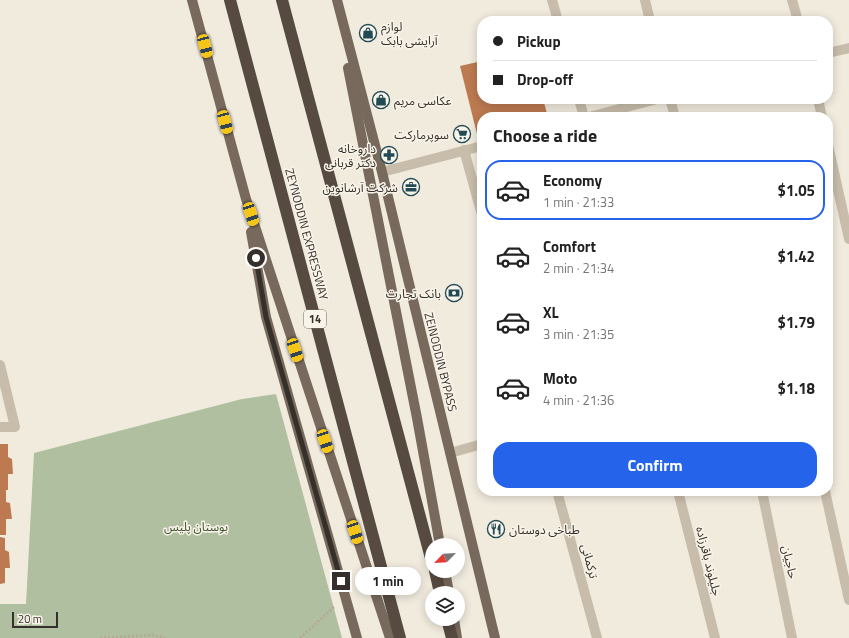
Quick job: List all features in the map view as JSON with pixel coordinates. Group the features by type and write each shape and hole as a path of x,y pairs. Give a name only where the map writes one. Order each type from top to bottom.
{"highway":[{"name":"ZEYNODDIN EXPRESSWAY","path":"230,0 400,638"},
{"path":"282,0 426,538"},
{"path":"449,626 452,638"}],"main road":[{"path":"192,0 246,199 390,638"},
{"path":"336,0 416,411 439,538"},
{"name":"ZEINODDIN BYPASS","path":"336,0 382,172 495,638"},
{"path":"246,199 266,317 356,638"},
{"path":"455,626 457,638"}],"street":[{"path":"552,0 557,16"},
{"path":"645,0 649,16"},
{"path":"792,0 797,16"},
{"path":"833,52 849,48"},
{"path":"608,112 638,104"},
{"path":"382,172 477,147"},
{"path":"464,150 477,197"},
{"path":"833,167 849,239"},
{"path":"0,365 15,427 0,427"},
{"path":"450,453 477,445"},
{"name":"ترکمانی","path":"558,496 597,638"},
{"name":"جلیلوند باقرزاده","path":"679,496 715,638"},
{"name":"حاجیان","path":"763,496 792,638"},
{"path":"826,496 849,600"}],"path":[{"path":"300,638 338,603"},
{"path":"100,638 153,635 166,638"}],"green space":[{"name":"بوستان پلیس","path":"276,394 342,638 0,638 0,604 26,604 34,453 242,399"}],"building":[{"path":"477,62 477,104 544,104 547,112 477,112 477,134 460,66"},
{"path":"0,444 8,444 8,457 12,459 13,474 8,474 8,490 6,490 6,502 10,503 12,519 6,519 6,535 0,535"},
{"path":"0,537 5,538 5,550 9,552 10,568 5,568 5,583 0,584"}],"place":[{"name":"لوازم آرایشی بابک","path":"368,33"},
{"name":"عکاسی مریم","path":"381,100"},
{"name":"سوپرمارکت","path":"462,134"},
{"name":"داروخانه دکتر قربانی","path":"389,155"},
{"name":"شرکت آرشانوین","path":"411,187"},
{"name":"بانک تجارت","path":"454,293"},
{"name":"طباخی دوستان","path":"496,529"}],"route":[{"path":"256,258 266,317 341,581"}]}
